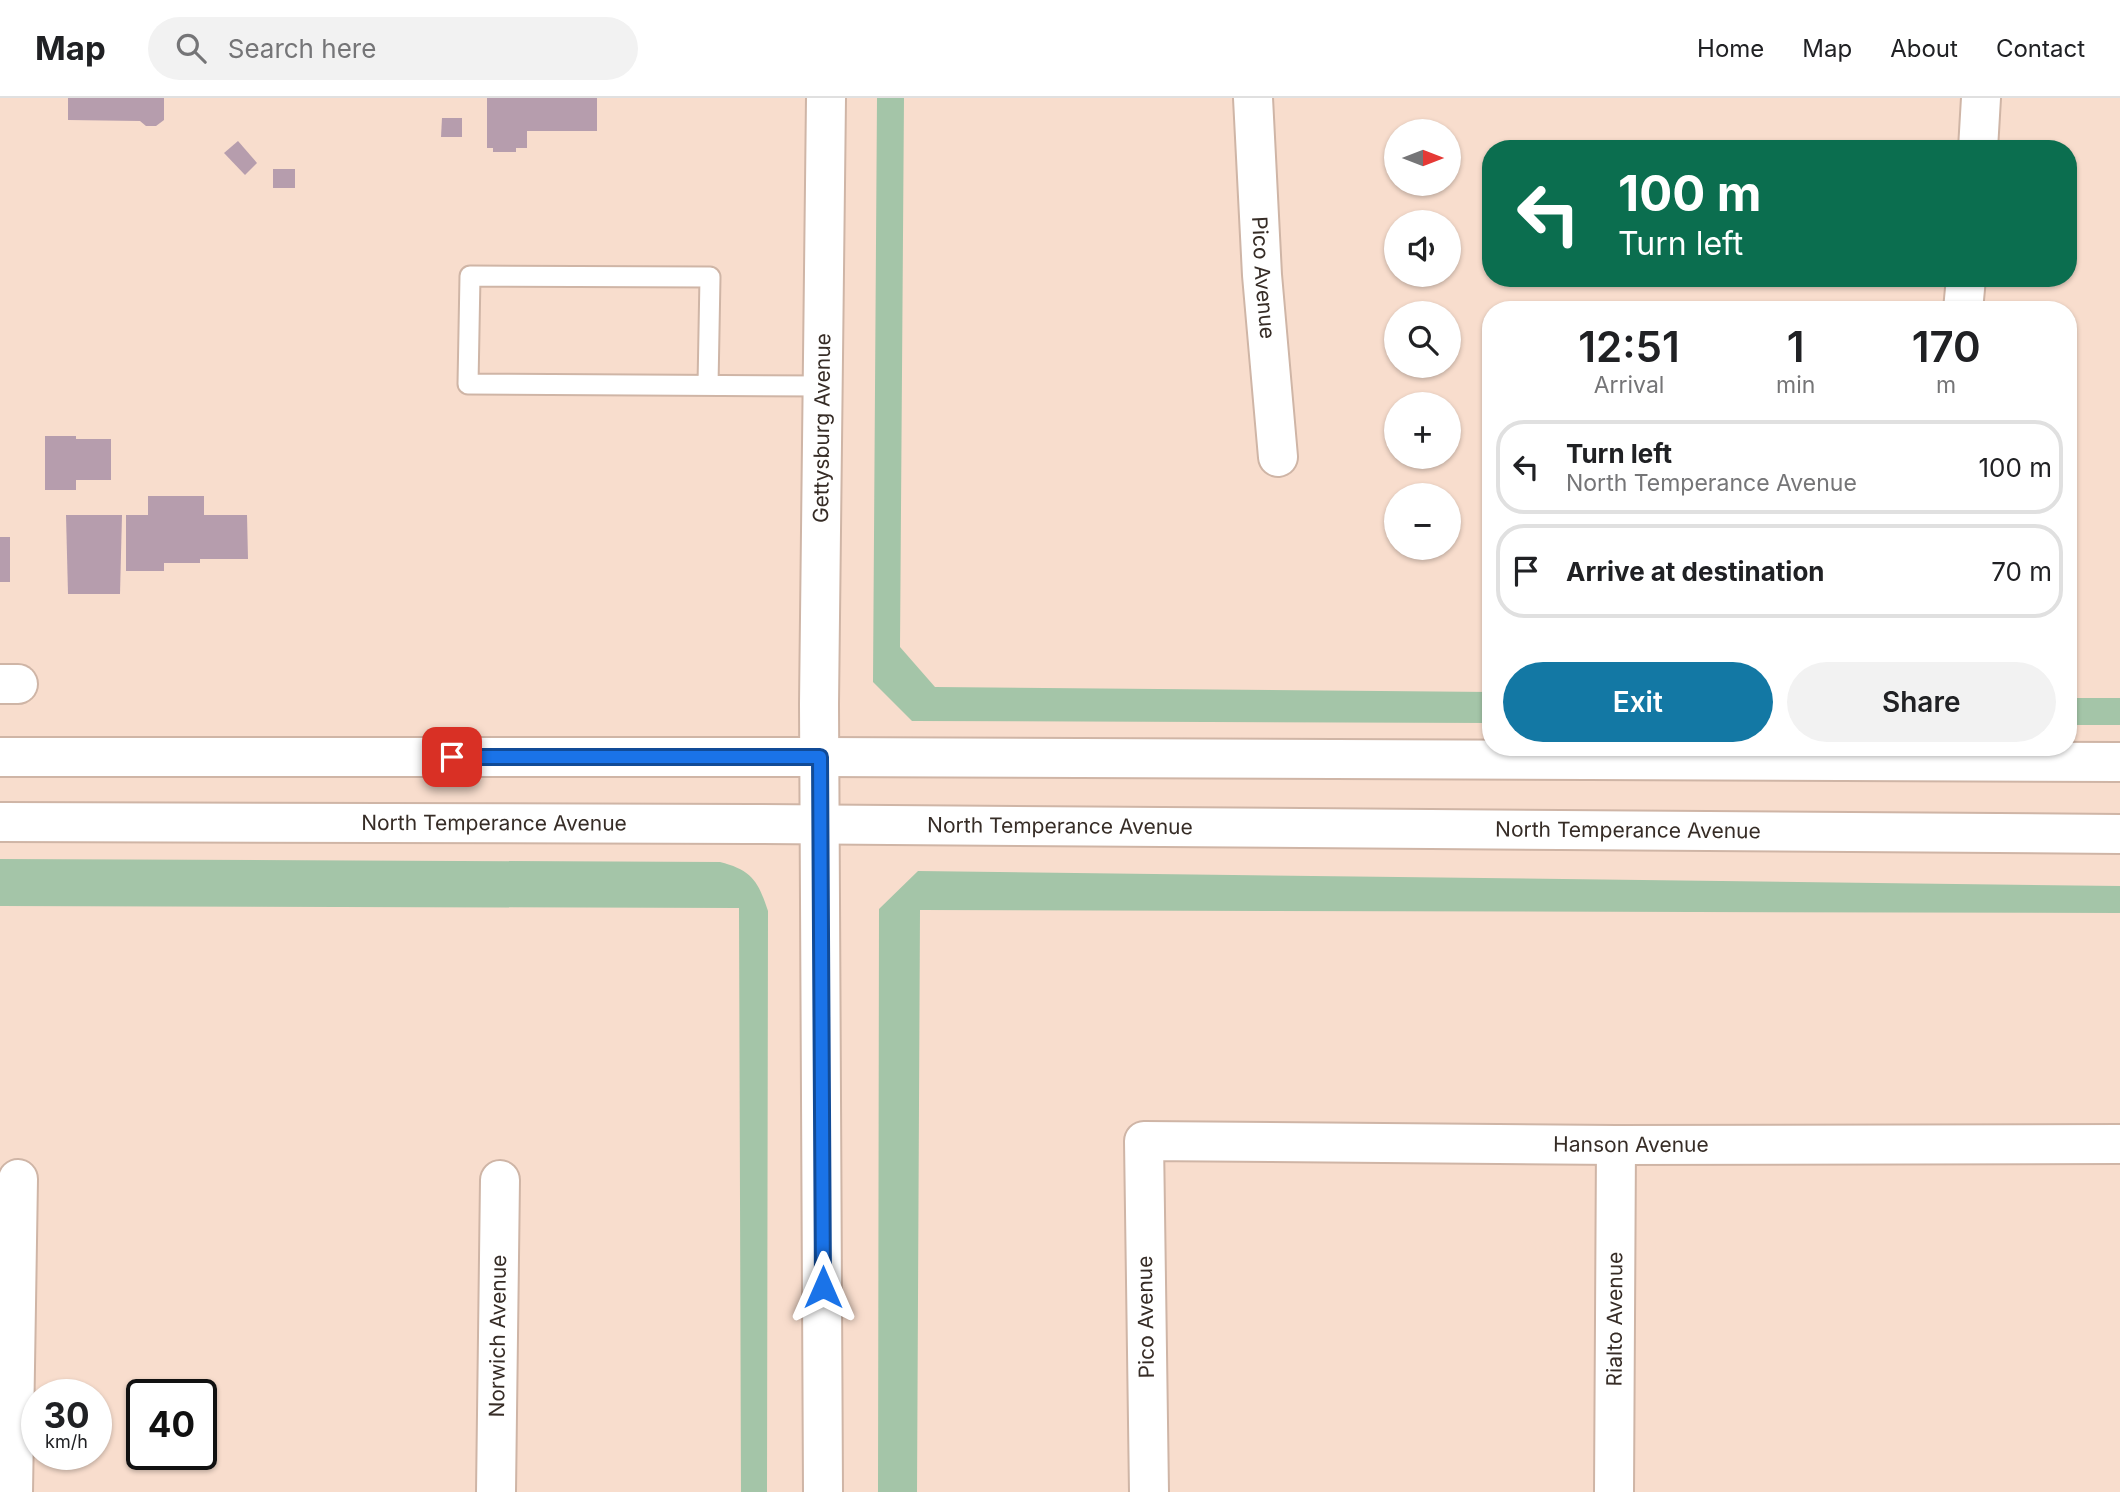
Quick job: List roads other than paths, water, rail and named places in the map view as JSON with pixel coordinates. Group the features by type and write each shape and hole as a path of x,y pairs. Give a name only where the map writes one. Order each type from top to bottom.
{"main road":[{"name":"Gettysburg Avenue","path":"823,1492 819,704 826,98"},
{"name":"Pico Avenue","path":"1253,98 1262,275 1278,457"},
{"path":"1978,140 1980,98"},
{"path":"0,757 2120,762"},
{"name":"North Temperance Avenue","path":"0,822 2120,834"},
{"name":"Pico Avenue","path":"1144,1141 1149,1492"},
{"name":"Hanson Avenue","path":"1144,1141 1616,1145 2120,1144"},
{"name":"Rialto Avenue","path":"1614,1492 1616,1145"},
{"path":"13,1492 18,1179"},
{"name":"Norwich Avenue","path":"496,1492 500,1180"}],"lane":[{"path":"708,385 710,276 470,276 468,384 824,386"}]}
